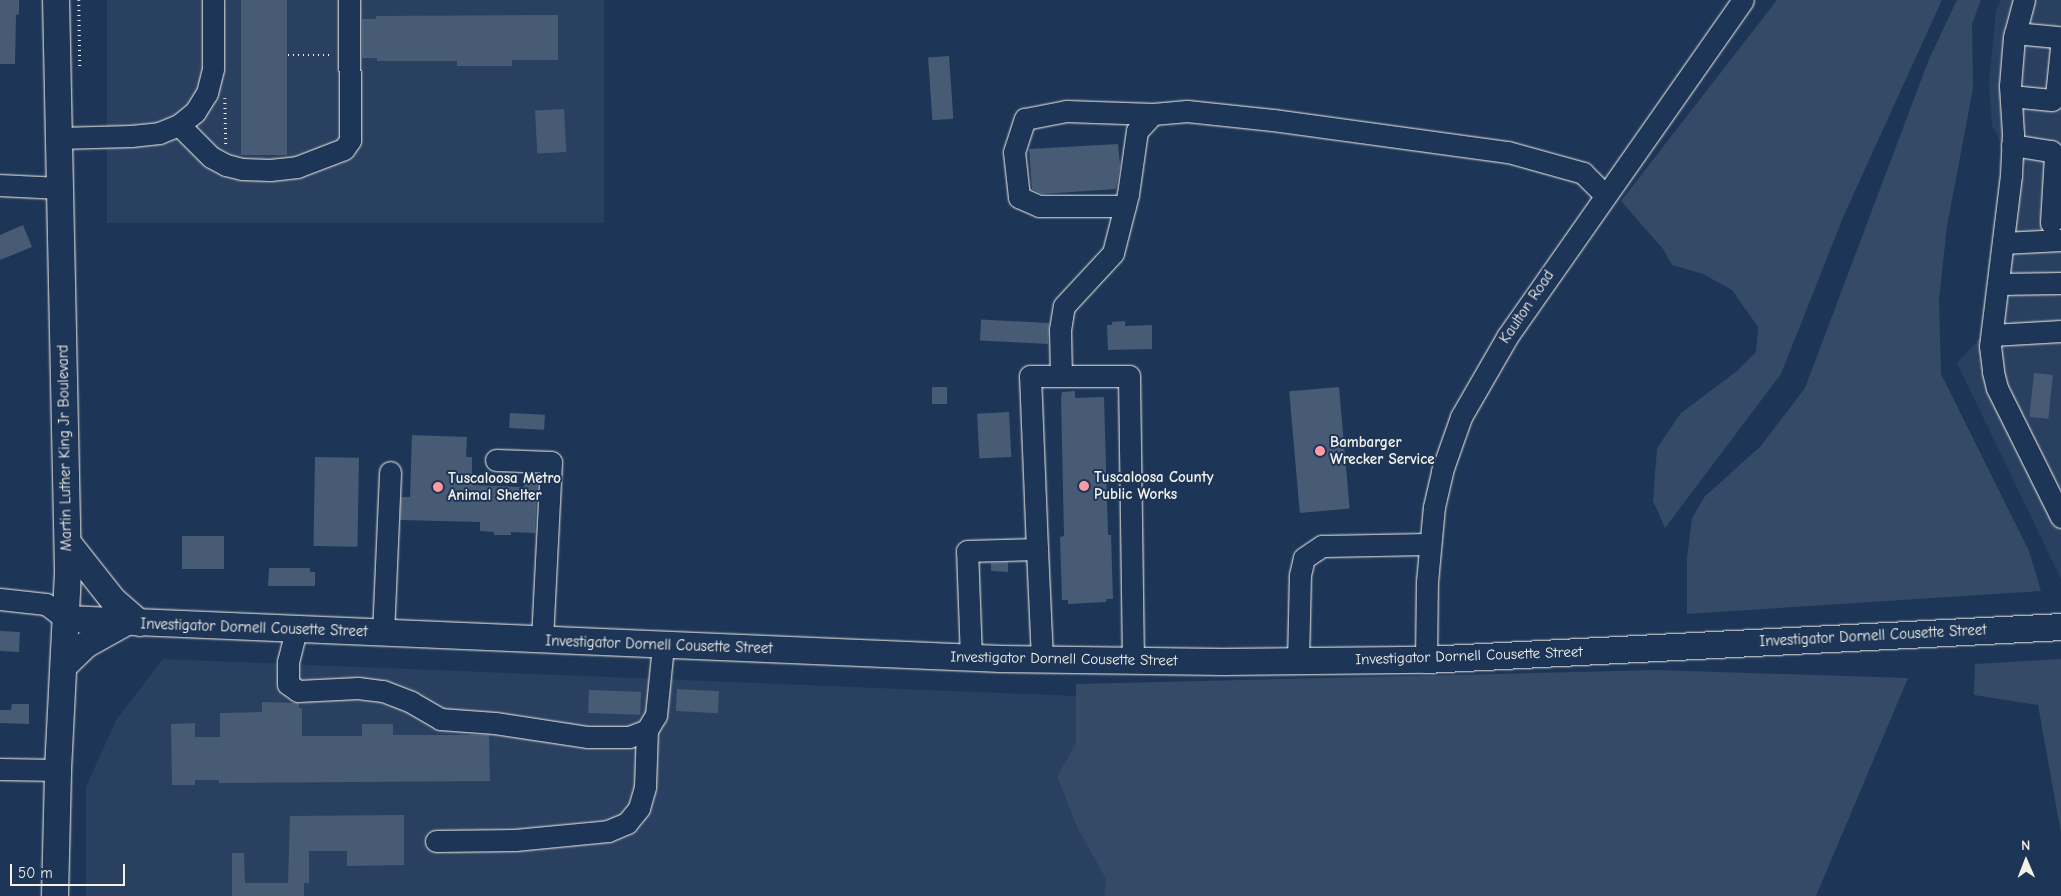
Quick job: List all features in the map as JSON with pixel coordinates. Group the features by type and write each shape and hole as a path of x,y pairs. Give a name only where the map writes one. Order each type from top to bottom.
{"main road":[{"name":"Martin Luther King Jr Boulevard","path":"56,0 68,543 58,770 56,896"},
{"path":"64,666 87,644 132,623 68,543"},
{"name":"Investigator Dornell Cousette Street","path":"66,619 663,646 971,658 1133,661 1426,660 2061,627"}],"street":[{"path":"59,138 132,136 159,133 179,125 194,112 207,93 214,69 213,0"},
{"path":"179,125 210,157 226,165 242,169 270,170 297,167 344,150 350,140 349,0"},
{"name":"Kaulton Road","path":"1426,660 1429,544 1442,471 1461,417 1507,337 1743,0"},
{"path":"2024,0 2015,32 2011,96 2011,175 1992,335 1992,369 1997,388 2061,517"},
{"path":"2015,32 2057,37 2061,40"},
{"path":"2011,96 2052,100 2056,96 2061,48"},
{"path":"1124,206 1039,206 1019,197 1014,152 1026,119 1066,111 1153,114 1187,111 1272,120 1508,152 1583,173 1605,195"},
{"path":"1061,376 1060,330 1064,306 1113,253 1124,206 1137,131 1153,114"},
{"path":"2003,243 2056,232 2056,155 2051,151 2012,145"},
{"path":"0,185 60,188"},
{"path":"1998,284 2061,283"},
{"path":"1992,335 2061,331"},
{"path":"1042,660 1030,376 1129,376 1133,661"},
{"path":"496,460 551,462 542,640"},
{"path":"383,634 390,472"},
{"path":"1298,661 1300,575 1304,558 1322,546 1429,544"},
{"path":"971,658 967,551 1037,550"},
{"path":"0,599 46,604 66,619"},
{"path":"296,630 288,662 288,684 298,691 358,688 383,691 411,702 440,719 496,723 588,737 629,737 647,730"},
{"path":"436,841 524,840 608,831 627,823 639,808 645,787 647,730 656,715 663,646"},
{"path":"0,769 58,770"}],"path":[{"path":"288,55 340,55"},
{"path":"225,89 226,148"}],"shaded area":[{"path":"107,0 604,0 604,223 107,223"},
{"path":"1777,0 1942,0 1844,215 1781,374 1665,528 1653,501 1657,448 1681,413 1737,371 1756,352 1758,327 1732,290 1703,274 1672,265 1663,249 1621,201"},
{"path":"1957,0 1981,0 1972,24 1973,89 1947,226 1939,300 1941,374 2029,551 2041,591 1687,614 1687,558 1692,518 1705,496 1760,447 1805,388 1929,59"},
{"path":"2001,0 2061,0 2061,579 1957,363 1995,321 2010,220 2027,166 2007,152 1992,126 1989,83 1996,10"},
{"path":"163,659 1076,696 1076,743 1057,776 1077,828 1106,879 1104,896 86,896 86,787 116,720"},
{"path":"2061,659 2061,833 2038,705 1974,695 1975,664"},
{"path":"1657,670 1908,678 1816,896 1104,896 1106,879 1077,828 1057,776 1076,743 1076,684"}],"building":[{"path":"0,0 19,0 19,14 16,15 15,64 0,64"},
{"path":"241,0 287,0 287,155 241,155"},
{"path":"558,15 558,60 512,60 512,66 457,66 457,61 377,61 377,58 362,58 362,19 376,19 376,16"},
{"path":"949,56 953,119 932,120 928,57"},
{"path":"564,109 566,152 537,153 535,111"},
{"path":"1118,144 1120,165 1116,189 1042,194 1032,189 1029,149"},
{"path":"23,225 32,247 0,260 0,235"},
{"path":"981,319 1049,323 1048,344 980,340"},
{"path":"1125,321 1125,326 1152,325 1152,349 1108,350 1107,325 1112,325 1112,322"},
{"path":"2034,373 2053,375 2048,419 2029,417"},
{"path":"932,387 947,387 947,404 932,404"},
{"name":"Bambarger Wrecker Service","path":"1339,387 1350,509 1300,513 1289,391"},
{"path":"1075,391 1075,398 1104,397 1108,535 1111,535 1113,599 1106,599 1106,602 1068,604 1068,600 1062,600 1060,537 1064,536 1061,398 1062,392"},
{"path":"1009,412 1011,457 979,459 977,414"},
{"path":"510,413 545,415 544,430 509,428"},
{"path":"412,435 467,437 466,457 472,457 472,485 524,487 524,474 538,475 535,533 511,532 511,535 494,535 494,532 480,531 480,522 400,520 401,497 410,497"},
{"path":"315,457 359,458 357,547 313,546"},
{"path":"182,536 224,536 224,569 182,569"},
{"path":"1008,562 1008,572 991,571 991,563"},
{"path":"269,568 310,568 310,572 315,572 315,586 268,586"},
{"path":"0,631 20,632 19,652 0,651"},
{"path":"677,689 719,691 718,713 676,711"},
{"path":"589,690 641,692 640,715 588,713"},
{"path":"262,702 299,703 299,708 302,708 302,736 362,736 362,724 393,724 393,735 489,735 490,781 219,783 219,780 195,780 195,785 172,785 171,724 195,723 195,737 220,737 220,713 262,712"},
{"path":"12,704 29,704 29,724 0,723 0,710 11,710"},
{"path":"404,815 404,865 347,866 347,851 309,851 309,883 304,883 304,896 232,896 232,853 244,853 245,883 288,883 290,816"}],"place":[{"name":"Bambarger Wrecker Service","path":"1320,451"},
{"name":"Tuscaloosa County Public Works","path":"1084,486"},
{"name":"Tuscaloosa Metro Animal Shelter","path":"438,487"}]}
